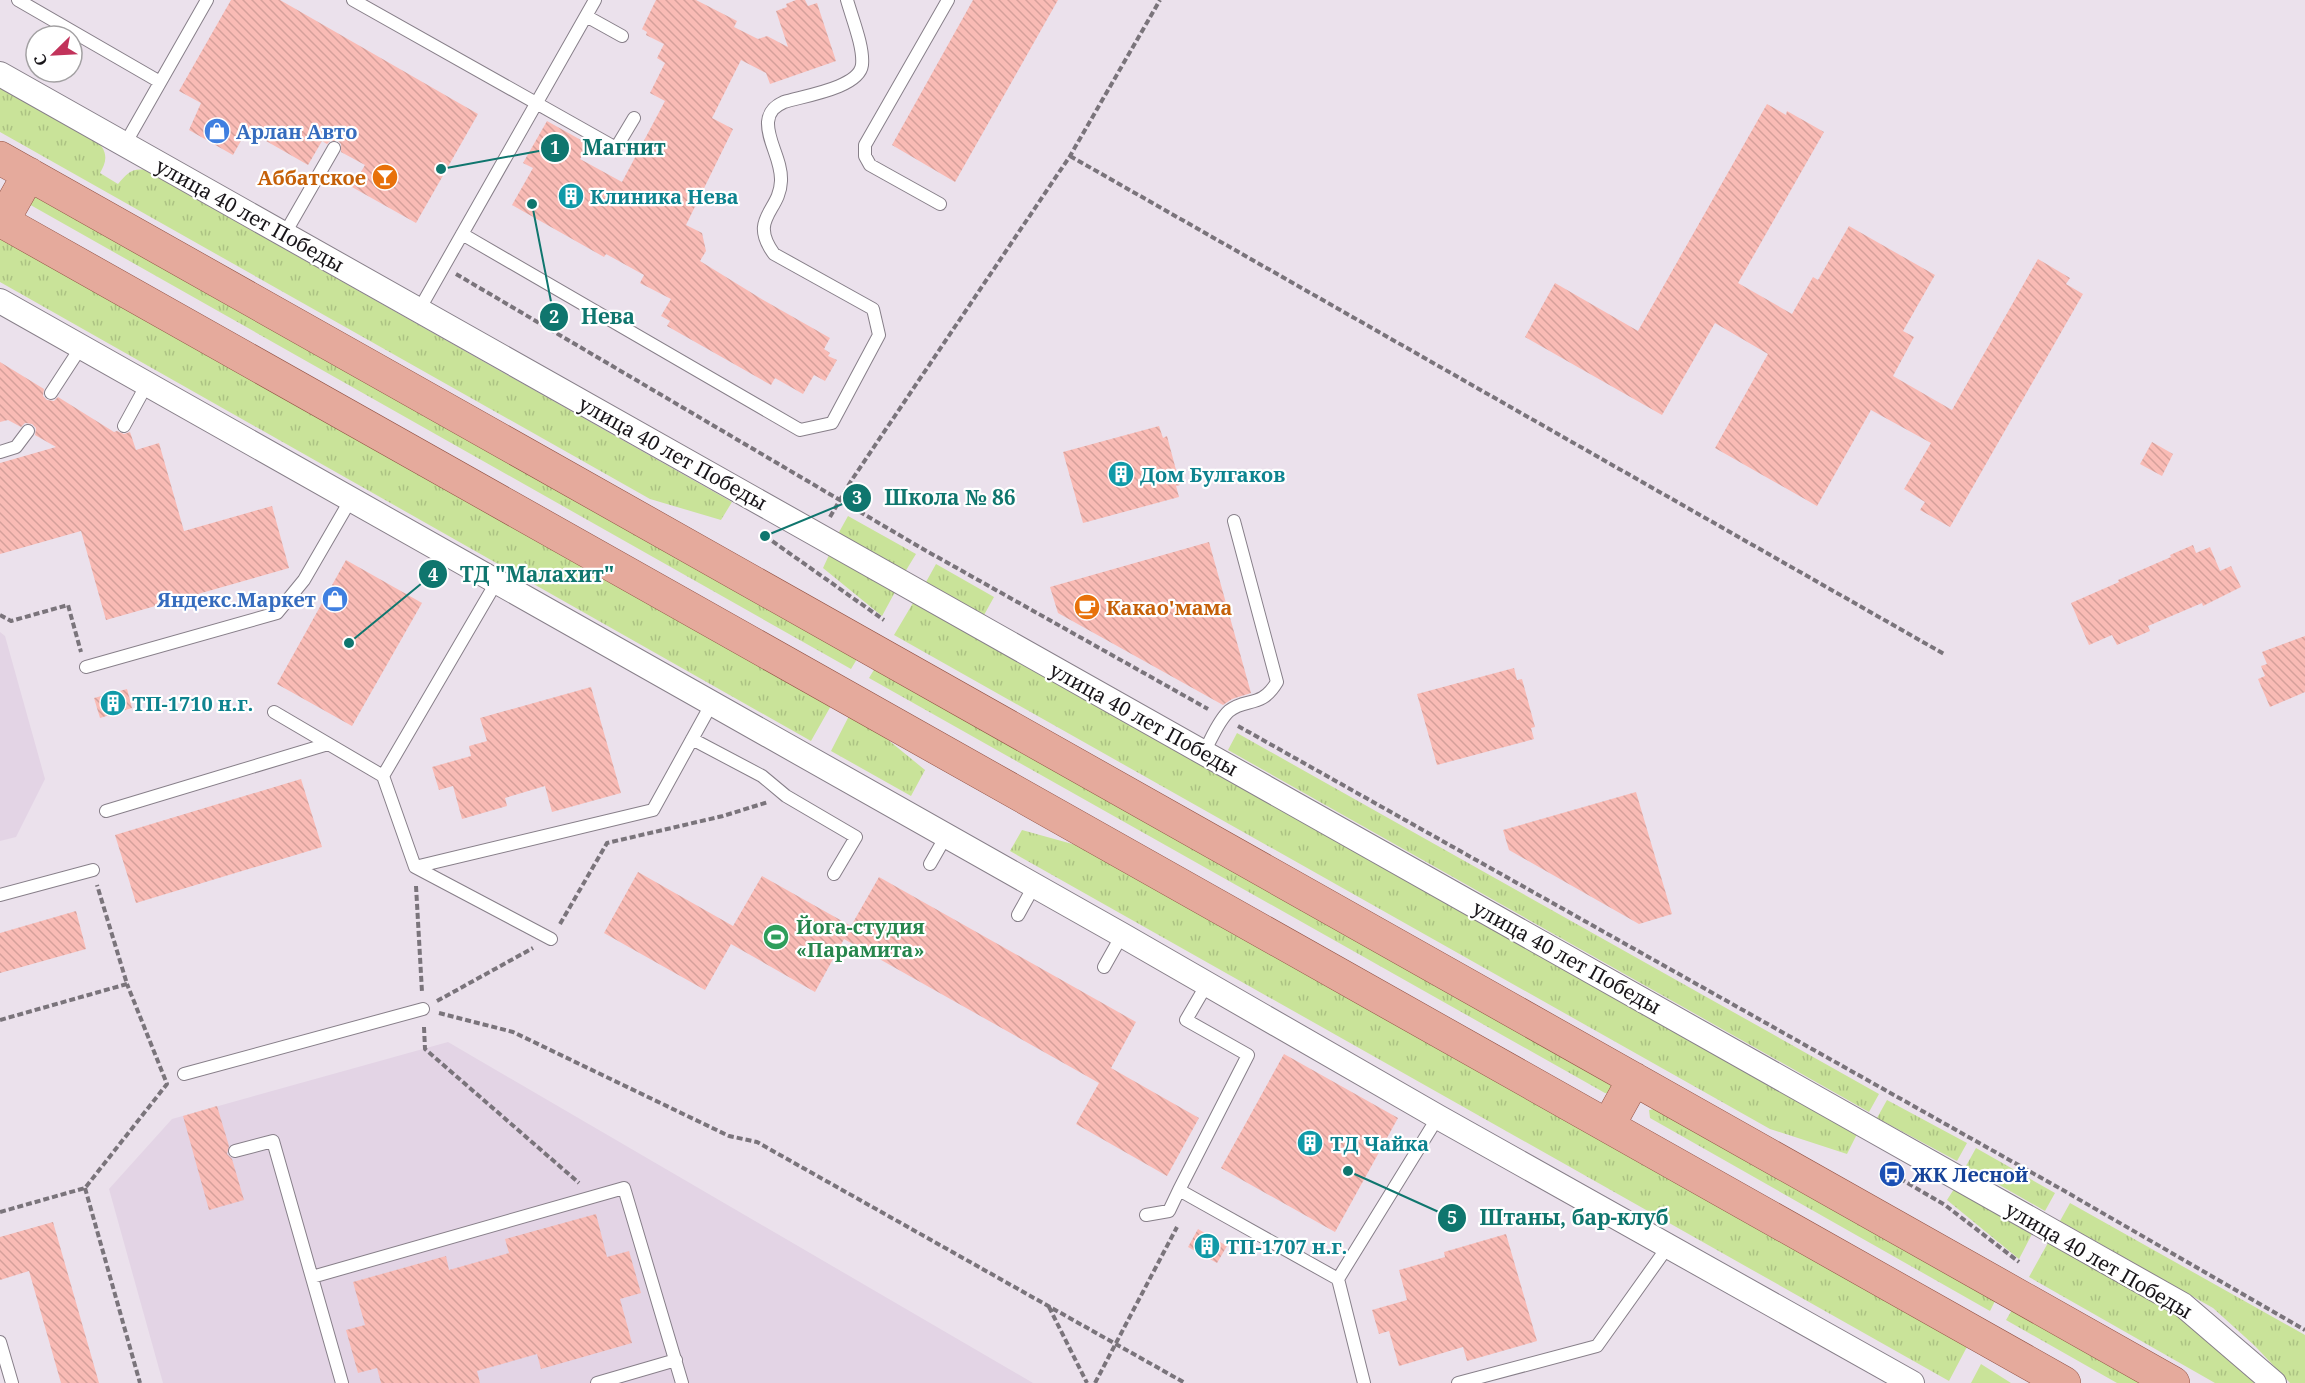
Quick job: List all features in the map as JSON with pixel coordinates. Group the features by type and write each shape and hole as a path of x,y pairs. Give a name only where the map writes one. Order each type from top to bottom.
{"main road":[{"path":"0,158 2173,1383"},
{"path":"29,174 1,221 2064,1383"},
{"path":"1608,1126 1634,1079"}],"street":[{"name":"улица 40 лет Победы","path":"0,74 2182,1305 2274,1383"},
{"path":"0,301 1122,935 1438,1117 1912,1383"}],"lane":[{"path":"18,0 160,82"},
{"path":"125,144 207,0"},
{"path":"353,0 616,148 634,118"},
{"path":"419,310 595,0"},
{"path":"462,234 801,430 832,423 879,335 873,309 774,254 767,244 763,231 765,219 780,192 781,181 780,165 769,130 771,112 775,106 784,102 843,85 859,74 862,65 861,51 847,0"},
{"path":"940,204 870,165 865,156 865,145 948,0"},
{"path":"586,16 622,36"},
{"path":"284,235 334,148"},
{"path":"51,393 81,347"},
{"path":"124,426 147,384"},
{"path":"0,452 16,447 28,431"},
{"path":"86,667 277,613 304,580 351,499"},
{"path":"1204,752 1223,718 1231,709 1261,700 1271,693 1276,682 1234,520"},
{"path":"382,776 497,581"},
{"path":"415,867 652,810 712,703"},
{"path":"274,712 382,776 415,867 551,939"},
{"path":"692,739 762,776 786,796 856,837 834,874"},
{"path":"106,811 328,744"},
{"path":"930,864 946,836"},
{"path":"0,896 93,870"},
{"path":"1018,915 1034,886"},
{"path":"1104,967 1122,935"},
{"path":"1146,1215 1169,1210 1248,1055 1186,1020 1207,984"},
{"path":"184,1074 423,1009"},
{"path":"1364,1383 1338,1279 1438,1117"},
{"path":"235,1151 273,1141 342,1383"},
{"path":"312,1277 624,1188 682,1383"},
{"path":"1179,1190 1338,1279"},
{"path":"1458,1383 1597,1346 1669,1245"},
{"path":"0,1342 12,1383"},
{"path":"597,1383 676,1360"}],"path":[{"path":"819,536 839,500 1070,156 1160,0"},
{"path":"1070,156 1944,654"},
{"path":"444,267 839,500 2061,1189 2305,1330"},
{"path":"765,536 884,620"},
{"path":"0,615 11,621 68,605 86,667"},
{"path":"423,1009 551,939 607,843 723,816 786,796"},
{"path":"415,867 425,1049 594,1197"},
{"path":"0,1212 86,1188 167,1084 127,984 93,870"},
{"path":"0,1020 127,984"},
{"path":"423,1009 513,1032 729,1136 757,1142 1185,1383"},
{"path":"1892,1174 1945,1205 2019,1262"},
{"path":"86,1188 140,1383"},
{"path":"1095,1383 1170,1238"},
{"path":"1048,1306 1087,1383"}],"shaded area":[{"path":"0,632 5,636 45,779 16,837 0,841"},
{"path":"448,1042 1033,1383 163,1383 109,1189 172,1119"}],"green space":[{"path":"0,86 71,124 96,141 105,154 100,173 118,184 133,171 145,170 732,502 721,520 650,499 0,132"},
{"path":"33,195 857,659 851,669 27,203"},
{"path":"0,234 832,704 811,741 0,282"},
{"path":"848,516 916,554 905,572 838,534"},
{"path":"829,555 895,592 882,616 823,568"},
{"path":"936,564 994,597 984,615 926,582"},
{"path":"913,603 1857,1134 1847,1154 1770,1129 894,635"},
{"path":"875,668 1610,1084 1612,1089 1605,1093 869,678"},
{"path":"850,714 876,730 925,770 911,796 831,751"},
{"path":"1237,733 1879,1094 1869,1112 1228,750"},
{"path":"1022,830 1083,847 1969,1343 1949,1381 1010,851"},
{"path":"1887,1100 1967,1143 1957,1161 1877,1118"},
{"path":"1654,1109 1996,1299 1990,1311 1650,1118 1649,1110"},
{"path":"1976,1148 2055,1193 2045,1211 1966,1166"},
{"path":"1954,1189 2032,1234 2019,1259 1947,1200"},
{"path":"2070,1203 2305,1335 2305,1383 2290,1383 2255,1346 2213,1308 2060,1221"},
{"path":"2049,1241 2177,1314 2256,1383 2215,1383 2029,1277"},
{"path":"2012,1310 2141,1383 2117,1383 2006,1320"},
{"path":"1981,1364 2011,1383 1971,1383"}],"building":[{"path":"231,0 280,0 478,114 416,223 352,187 365,165 341,152 341,144 338,141 330,141 327,144 322,141 308,165 247,130 233,155 189,130 201,103 179,91"},
{"path":"656,0 696,0 737,21 734,27 758,39 767,36 788,47 776,11 796,0 805,0 808,6 817,3 836,61 770,84 766,73 741,60 712,118 733,129 686,225 702,233 706,251 700,261 830,338 824,349 830,353 828,356 837,360 825,381 814,375 803,394 775,378 771,385 667,326 670,321 661,316 671,299 640,283 644,275 606,254 604,257 512,205 533,168 523,163 547,121 588,144 580,159 622,182 665,101 650,93 665,63 657,58 664,44 646,35 647,32 642,29"},
{"path":"973,0 1058,0 955,182 892,145"},
{"path":"1767,104 1786,115 1787,111 1824,132 1738,283 1792,314 1813,277 1818,280 1849,226 1935,275 1903,331 1914,337 1893,376 1952,410 2038,259 2070,278 2066,284 2083,294 1950,527 1920,510 1925,502 1904,489 1931,443 1871,410 1817,506 1715,448 1768,354 1715,323 1662,415 1525,337 1555,283 1638,331"},
{"path":"0,362 44,389 43,396 47,400 54,401 58,397 114,432 124,434 130,432 136,450 159,443 184,531 272,506 289,568 106,620 81,531 0,554 0,463 56,447 35,435 36,428 32,424 25,423 21,427 8,420 0,422"},
{"name":"Дом Булгаков","path":"1159,426 1163,438 1167,436 1180,485 1176,486 1179,497 1083,523 1063,452"},
{"path":"2152,442 2173,454 2162,476 2140,464"},
{"path":"1209,542 1251,693 1232,699 1223,705 1058,613 1050,587"},
{"path":"2193,545 2196,553 2210,547 2220,571 2231,566 2241,587 2203,606 2202,603 2148,626 2150,631 2117,645 2112,635 2089,645 2071,603"},
{"path":"346,560 422,603 352,726 277,684"},
{"path":"2305,636 2305,692 2270,707 2258,679 2265,676 2261,666 2267,664 2262,652"},
{"path":"1514,668 1517,680 1522,679 1535,727 1531,728 1534,739 1437,765 1417,694"},
{"path":"591,687 621,793 552,812 545,786 505,798 507,806 462,819 453,786 439,790 432,767 471,756 469,746 487,741 480,718"},
{"name":"ТП-1710 н.г.","path":"127,689 132,708 100,718 94,698"},
{"path":"301,779 322,847 136,903 115,835"},
{"path":"1636,792 1672,914 1639,924 1509,850 1503,830"},
{"path":"638,872 733,926 762,876 851,926 879,877 1136,1022 1111,1068 1199,1118 1167,1176 1076,1124 1099,1083 844,939 815,992 731,944 705,990 604,933"},
{"path":"76,911 86,949 0,973 0,933"},
{"name":"ТД Чайка","path":"1284,1054 1398,1118 1335,1232 1221,1168"},
{"path":"217,1106 229,1146 227,1154 232,1159 244,1200 209,1210 183,1116"},
{"path":"596,1214 607,1257 629,1251 641,1293 620,1299 632,1343 541,1369 537,1354 477,1371 480,1383 381,1383 377,1368 358,1373 346,1330 365,1325 353,1282 446,1256 449,1270 509,1253 505,1239"},
{"path":"53,1222 99,1383 61,1383 29,1271 0,1280 0,1237"},
{"name":"ТП-1707 н.г.","path":"1198,1229 1227,1246 1217,1263 1188,1247"},
{"path":"1506,1234 1537,1341 1467,1361 1463,1347 1399,1366 1389,1331 1379,1334 1372,1310 1407,1300 1399,1270 1445,1257 1444,1252"}],"place":[{"name":"Арлан Авто","path":"217,131"},
{"name":"Магнит","path":"441,169"},
{"name":"Аббатское","path":"385,177"},
{"name":"Клиника Нева","path":"571,196"},
{"name":"Нева","path":"532,204"},
{"name":"Дом Булгаков","path":"1121,474"},
{"name":"Школа № 86","path":"765,536"},
{"name":"Яндекс.Маркет","path":"335,599"},
{"name":"Какао'мама","path":"1087,607"},
{"name":"ТД \"Малахит\"","path":"349,643"},
{"name":"ТП-1710 н.г.","path":"113,703"},
{"name":"Йога-студия «Парамита»","path":"776,937"},
{"name":"ТД Чайка","path":"1310,1143"},
{"name":"Штаны, бар-клуб","path":"1348,1171"},
{"name":"ЖК Лесной","path":"1892,1174"},
{"name":"ТП-1707 н.г.","path":"1207,1246"}]}
